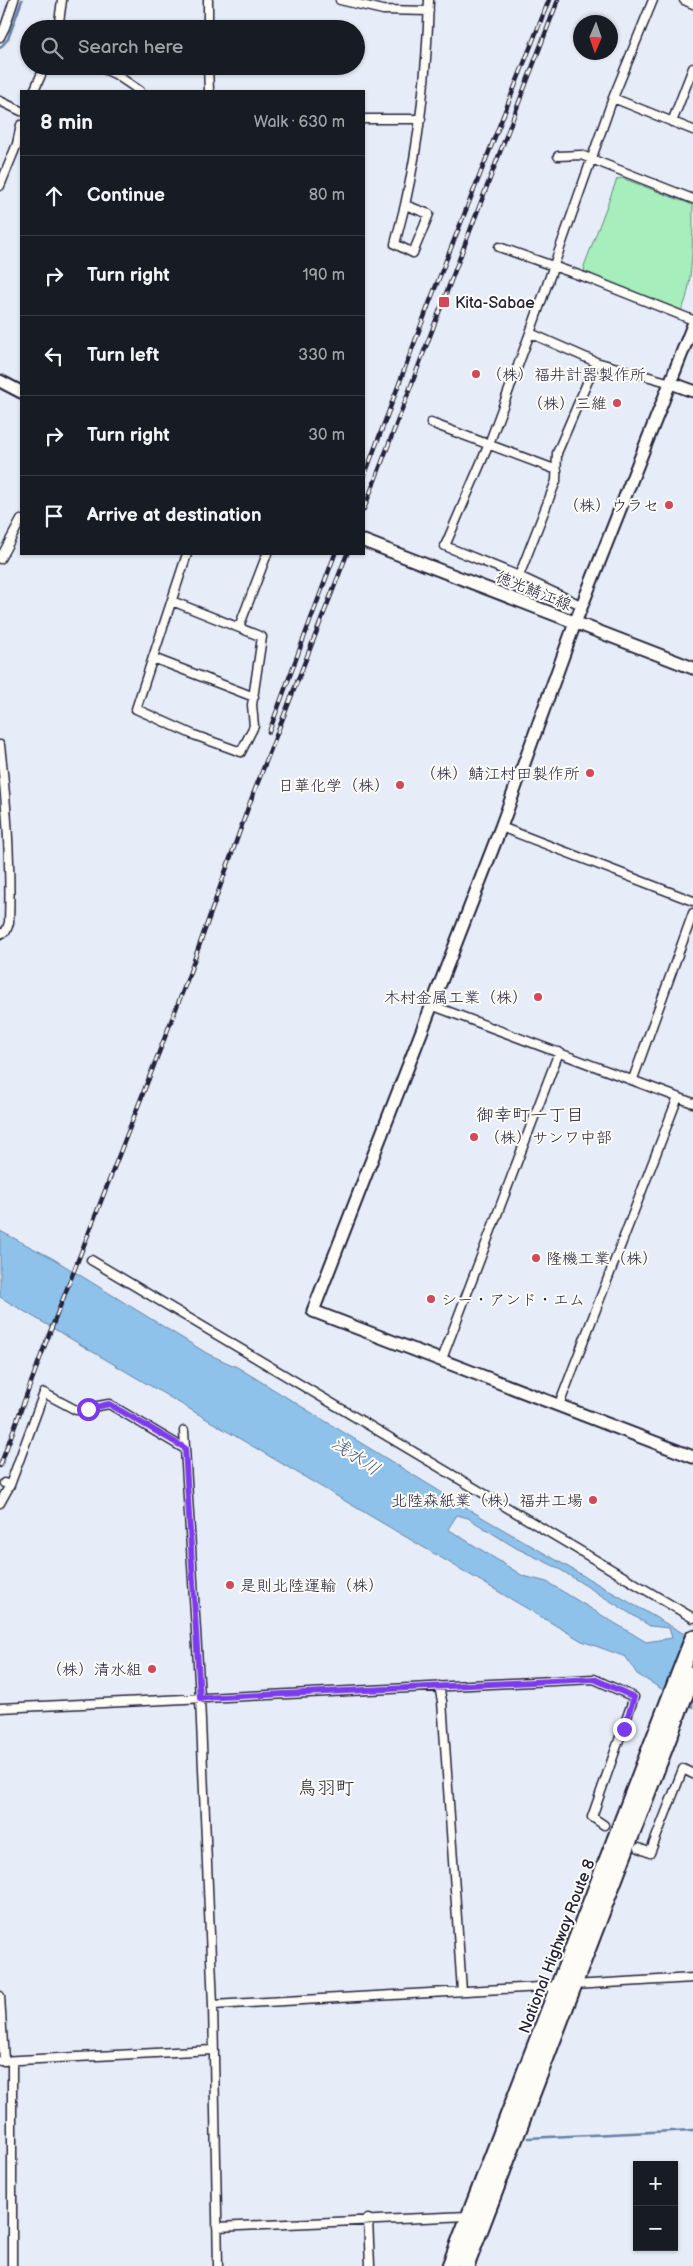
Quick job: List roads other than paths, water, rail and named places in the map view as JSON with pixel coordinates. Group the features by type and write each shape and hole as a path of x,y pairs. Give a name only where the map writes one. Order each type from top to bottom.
{"highway":[{"name":"National Highway Route 8","path":"450,2266 468,2216 646,1799 693,1638"},
{"name":"National Highway Route 8","path":"671,1714 693,1674"},
{"name":"National Highway Route 8","path":"466,2266 566,1986"}],"street":[{"path":"0,37 14,0"},
{"path":"59,20 62,0"},
{"path":"208,0 208,20"},
{"path":"340,0 383,10 429,11"},
{"path":"405,205 429,214 413,253 395,244 413,170 421,119 429,0"},
{"path":"583,606 519,576 445,546 488,444 530,333 613,98 653,0"},
{"path":"684,0 693,4"},
{"path":"672,122 693,68"},
{"path":"34,90 42,75"},
{"path":"116,75 139,90"},
{"path":"208,75 209,90"},
{"path":"613,98 693,130"},
{"path":"0,101 20,111"},
{"path":"365,119 421,119"},
{"path":"0,186 17,144 20,130"},
{"path":"558,156 581,155 693,199"},
{"path":"499,247 642,299 693,320"},
{"path":"693,325 575,623 501,827 313,1311 693,1456"},
{"path":"530,333 596,362 693,391"},
{"path":"519,576 556,481 558,453 596,362"},
{"path":"0,381 20,391"},
{"path":"431,423 557,470"},
{"path":"0,559 20,522"},
{"name":"徳光鯖江線","path":"365,541 693,668"},
{"path":"172,601 262,637 252,705 254,726 240,752 194,735 136,709 187,555"},
{"path":"239,627 267,555"},
{"path":"153,658 254,697"},
{"path":"0,745 11,871 9,923 6,932 0,934"},
{"path":"501,827 693,901"},
{"path":"633,1079 693,913"},
{"path":"431,1005 693,1103"},
{"path":"442,1359 559,1052"},
{"path":"559,1405 678,1097"},
{"path":"91,1260 693,1618"},
{"path":"0,1503 44,1393 76,1410 109,1404 185,1448"},
{"path":"184,1431 200,1698 213,2005 218,2266"},
{"path":"0,1708 594,1679 634,1697 592,1817 604,1825"},
{"path":"440,1686 462,1991"},
{"path":"638,1848 650,1853 683,1769 693,1774"},
{"path":"213,2005 693,1978"},
{"path":"0,1996 5,2061 12,2266"},
{"path":"5,2061 213,2050"},
{"path":"217,2227 468,2216"},
{"path":"368,2219 370,2266"}],"water":[{"name":"浅水川","path":"0,1231 52,1258 208,1354 237,1367 485,1519 693,1639 693,1708 637,1674 626,1657 582,1641 0,1297","holes":["457,1515 468,1518 516,1548 556,1567 650,1626 669,1628 672,1638 646,1642 547,1582 523,1576 448,1529"]}],"waterway":[{"path":"0,48 8,39 22,0"},
{"path":"528,2138 693,2130"}],"railway":[{"path":"365,474 432,296 549,0"},
{"path":"365,506 558,0"},
{"path":"269,732 335,555"},
{"path":"0,1466 186,983 249,805 347,555"}],"place":[{"name":"Kita-Sabae","path":"444,302"},
{"name":"（株）福井計器製作所","path":"476,374"},
{"name":"（株）三維","path":"617,403"},
{"name":"（株）ウラセ","path":"669,505"},
{"name":"（株）鯖江村田製作所","path":"590,773"},
{"name":"日華化学（株）","path":"400,785"},
{"name":"木村金属工業（株）","path":"538,997"},
{"name":"（株）サンワ中部","path":"474,1137"},
{"name":"隆機工業（株）","path":"536,1258"},
{"name":"シー・アンド・エム","path":"431,1299"},
{"name":"北陸森紙業（株）福井工場","path":"593,1500"},
{"name":"是則北陸運輸（株）","path":"230,1585"},
{"name":"（株）清水組","path":"152,1669"}],"district":[{"name":"御幸町一丁目","path":"530,1115"},
{"name":"鳥羽町","path":"326,1787"}]}
